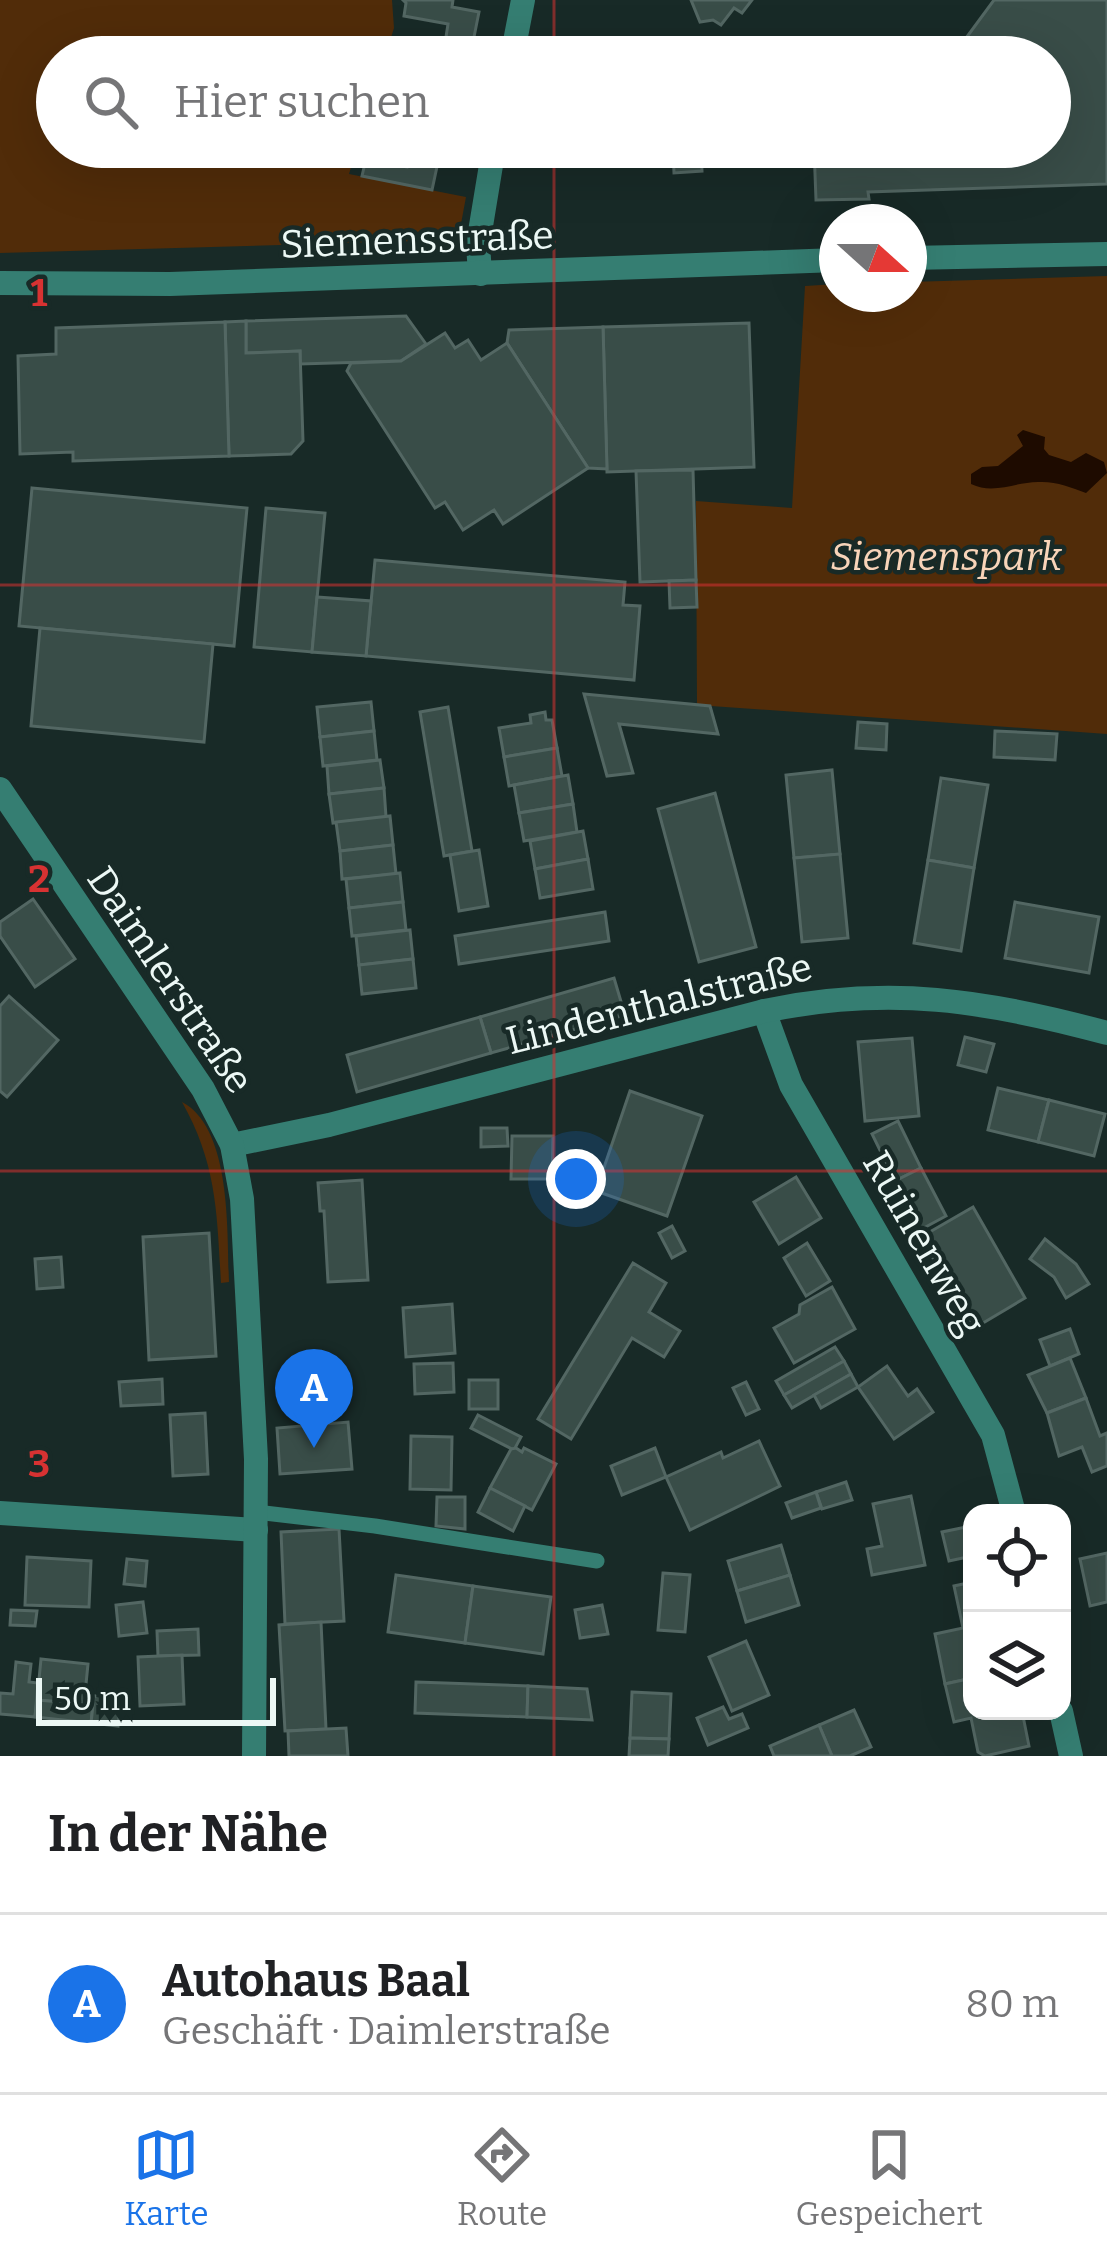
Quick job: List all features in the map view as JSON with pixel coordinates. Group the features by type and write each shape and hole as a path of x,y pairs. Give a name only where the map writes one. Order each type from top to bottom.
{"street":[{"path":"516,36 523,0"},
{"path":"479,274 478,244 491,168"},
{"path":"927,258 1107,254"},
{"name":"Siemensstraße","path":"0,283 170,284 819,261"},
{"name":"Daimlerstraße","path":"0,789 203,1089 232,1145 242,1199 256,1521 254,1756"},
{"name":"Lindenthalstraße","path":"232,1145 329,1125 764,1011 863,995 964,1001 1107,1033"},
{"name":"Ruinenweg","path":"764,1011 791,1085 993,1435 1012,1504"},
{"path":"0,1513 256,1521"},
{"path":"1063,1720 1071,1756"}],"lane":[{"path":"256,1521 333,1520 597,1561"}],"green space":[{"path":"0,0 392,0 392,36 36,36 36,168 351,168 349,174 466,197 458,240 0,253"},
{"name":"Siemenspark","path":"1107,276 1107,734 697,705 696,501 792,508 805,286 819,285 819,312 927,312 927,281"},
{"path":"182,1102 198,1115 218,1157 224,1183 229,1282 221,1283 209,1168"}],"shaded area":[{"path":"1023,430 1045,437 1049,455 1071,462 1086,453 1104,462 1107,473 1086,493 1045,482 996,488 971,484 971,474 998,466 1023,446 1017,435"}],"building":[{"path":"403,0 453,0 452,7 479,12 474,36 446,36 448,24 404,16"},
{"path":"691,0 752,0 742,13 734,8 721,25 713,20 700,22"},
{"path":"994,0 1107,0 1107,184 868,192 869,199 816,200 815,168 1071,168 1071,36 967,36"},
{"path":"364,168 437,168 432,190 362,176"},
{"path":"674,168 702,168 702,171 674,173"},
{"path":"406,316 426,344 401,361 300,364 300,351 246,353 246,321"},
{"path":"246,321 246,353 300,351 303,441 291,454 229,456 225,322"},
{"path":"225,322 229,456 73,461 73,452 20,454 18,356 56,354 56,328"},
{"path":"749,323 754,467 607,472 603,327"},
{"path":"603,327 607,469 588,468 507,343 509,330"},
{"path":"445,333 455,348 468,340 481,360 507,343 588,468 503,524 494,510 463,530 445,502 435,508 347,371 351,363 401,361"},
{"path":"693,470 696,580 640,582 636,471"},
{"path":"32,488 247,508 234,646 19,626"},
{"path":"266,508 325,513 312,652 254,647"},
{"path":"375,560 625,582 623,605 640,606 634,680 366,656"},
{"path":"696,580 697,607 670,608 669,581"},
{"path":"317,597 371,601 366,656 312,652"},
{"path":"40,628 213,644 204,742 31,726"},
{"path":"584,694 710,706 718,734 619,724 633,773 607,776"},
{"path":"371,702 374,731 320,737 317,707"},
{"path":"448,707 472,851 444,856 420,712"},
{"path":"545,712 546,720 552,720 557,748 504,757 499,728 531,723 530,715"},
{"path":"858,722 887,724 886,750 856,748"},
{"path":"374,731 377,760 323,766 320,737"},
{"path":"995,731 1057,734 1055,760 994,757"},
{"path":"557,748 562,776 509,786 504,757"},
{"path":"380,760 384,788 329,794 327,766"},
{"path":"832,770 840,854 794,858 786,775"},
{"path":"568,775 573,804 519,813 514,785"},
{"path":"941,778 988,785 974,868 928,860"},
{"path":"384,788 386,817 333,823 329,794"},
{"path":"715,793 756,947 699,962 658,809"},
{"path":"573,804 577,832 524,841 519,813"},
{"path":"390,816 393,845 340,851 336,822"},
{"path":"583,831 588,859 535,869 530,841"},
{"path":"393,845 396,874 342,879 340,851"},
{"path":"479,850 488,906 459,911 450,855"},
{"path":"840,854 848,938 802,942 794,858"},
{"path":"588,859 593,889 540,898 535,869"},
{"path":"928,860 974,868 961,951 914,943"},
{"path":"400,873 403,902 349,908 346,879"},
{"path":"33,899 75,959 35,987 0,936 0,922"},
{"path":"403,902 406,930 352,936 349,908"},
{"path":"1015,902 1099,917 1089,973 1005,958"},
{"path":"605,912 609,941 459,964 455,936"},
{"path":"410,930 413,959 359,965 356,936"},
{"path":"413,959 416,988 362,994 359,965"},
{"path":"614,978 625,1015 491,1053 480,1017"},
{"path":"9,996 58,1040 7,1097 0,1091 0,1006"},
{"path":"480,1017 491,1053 357,1092 347,1055"},
{"path":"965,1037 994,1044 986,1072 958,1065"},
{"path":"912,1038 919,1116 865,1121 858,1042"},
{"path":"998,1088 1049,1100 1038,1142 988,1130"},
{"path":"630,1091 702,1116 667,1216 596,1191"},
{"path":"1049,1100 1105,1114 1094,1156 1038,1142"},
{"path":"898,1121 921,1168 895,1181 872,1134"},
{"path":"481,1128 507,1128 508,1146 481,1147"},
{"path":"512,1136 553,1136 552,1179 511,1179"},
{"path":"921,1168 946,1216 920,1230 895,1181"},
{"path":"796,1177 821,1218 779,1244 754,1202"},
{"path":"362,1180 368,1280 328,1282 318,1183"},
{"path":"973,1207 1025,1298 973,1329 921,1237"},
{"path":"672,1226 685,1251 672,1258 659,1233"},
{"path":"209,1233 216,1356 149,1360 143,1237"},
{"path":"1045,1239 1076,1264 1089,1284 1066,1298 1054,1277 1030,1259"},
{"path":"807,1243 830,1281 806,1296 784,1258"},
{"path":"61,1257 63,1287 37,1289 35,1259"},
{"path":"633,1263 666,1283 649,1312 680,1331 664,1357 632,1338 571,1439 538,1419"},
{"path":"832,1287 855,1329 794,1363 774,1328 799,1314 800,1305"},
{"path":"452,1304 455,1353 406,1357 403,1308"},
{"path":"1070,1329 1079,1354 1050,1366 1040,1340"},
{"path":"835,1347 844,1361 784,1395 776,1381"},
{"path":"1070,1358 1086,1398 1047,1413 1028,1375"},
{"path":"844,1361 851,1374 792,1408 784,1395"},
{"path":"453,1363 454,1392 415,1394 414,1364"},
{"path":"887,1366 908,1396 917,1389 933,1412 894,1439 858,1387"},
{"path":"851,1374 858,1387 821,1408 814,1395"},
{"path":"162,1379 163,1404 121,1406 119,1382"},
{"path":"469,1380 498,1380 498,1409 469,1409"},
{"path":"746,1382 759,1409 746,1415 733,1388"},
{"path":"1086,1398 1100,1436 1107,1433 1107,1466 1092,1472 1082,1447 1059,1456 1047,1413"},
{"path":"205,1413 208,1474 173,1476 170,1415"},
{"path":"478,1415 521,1437 514,1450 471,1428"},
{"path":"348,1422 352,1469 280,1474 277,1428"},
{"path":"411,1436 452,1437 451,1490 410,1489"},
{"path":"759,1441 780,1486 690,1530 666,1477"},
{"path":"655,1448 666,1477 622,1495 611,1466"},
{"path":"511,1449 556,1464 532,1510 490,1488"},
{"path":"846,1482 852,1500 822,1509 816,1492"},
{"path":"490,1488 525,1506 513,1531 478,1512"},
{"path":"816,1492 821,1508 792,1518 786,1503"},
{"path":"911,1496 925,1565 872,1575 867,1549 882,1546 873,1504"},
{"path":"437,1497 465,1497 465,1529 436,1526"},
{"path":"963,1528 963,1558 949,1561 942,1532"},
{"path":"339,1529 344,1621 285,1624 281,1532"},
{"path":"781,1545 790,1575 737,1591 728,1561"},
{"path":"1107,1553 1107,1602 1090,1606 1080,1559"},
{"path":"27,1557 91,1561 89,1607 25,1605"},
{"path":"127,1559 147,1561 145,1586 124,1584"},
{"path":"663,1573 690,1575 685,1632 658,1630"},
{"path":"396,1575 473,1586 465,1643 388,1632"},
{"path":"790,1575 799,1605 746,1622 737,1591"},
{"path":"963,1584 963,1628 954,1586"},
{"path":"473,1586 551,1597 543,1654 465,1643"},
{"path":"143,1602 147,1633 119,1636 116,1605"},
{"path":"602,1605 608,1634 580,1638 575,1610"},
{"path":"11,1610 37,1611 35,1626 10,1625"},
{"path":"321,1622 326,1729 285,1731 279,1625"},
{"path":"963,1628 963,1680 945,1684 935,1634"},
{"path":"198,1629 199,1655 158,1656 157,1631"},
{"path":"746,1641 769,1695 732,1711 709,1657"},
{"path":"182,1655 184,1704 140,1706 138,1657"},
{"path":"41,1659 88,1664 84,1704 37,1700"},
{"path":"16,1662 31,1664 29,1682 38,1683 35,1717 0,1714 0,1693 13,1694"},
{"path":"963,1680 963,1720 954,1722 945,1684"},
{"path":"416,1682 528,1686 527,1717 415,1713"},
{"path":"528,1686 587,1689 592,1720 527,1717"},
{"path":"632,1692 671,1694 669,1739 630,1738"},
{"path":"85,1696 94,1696 91,1723 35,1717 37,1700 84,1704"},
{"path":"94,1696 121,1699 118,1726 91,1723"},
{"path":"723,1707 729,1719 742,1714 748,1728 708,1745 697,1718"},
{"path":"854,1710 871,1747 850,1756 832,1756 819,1725"},
{"path":"971,1720 1024,1720 1029,1746 985,1756 978,1752"},
{"path":"819,1725 832,1756 774,1756 770,1746"},
{"path":"346,1728 348,1756 289,1756 288,1731"},
{"path":"630,1738 669,1739 668,1756 629,1756"}],"place":[{"name":"Autohaus Baal","path":"314,1448"}]}
